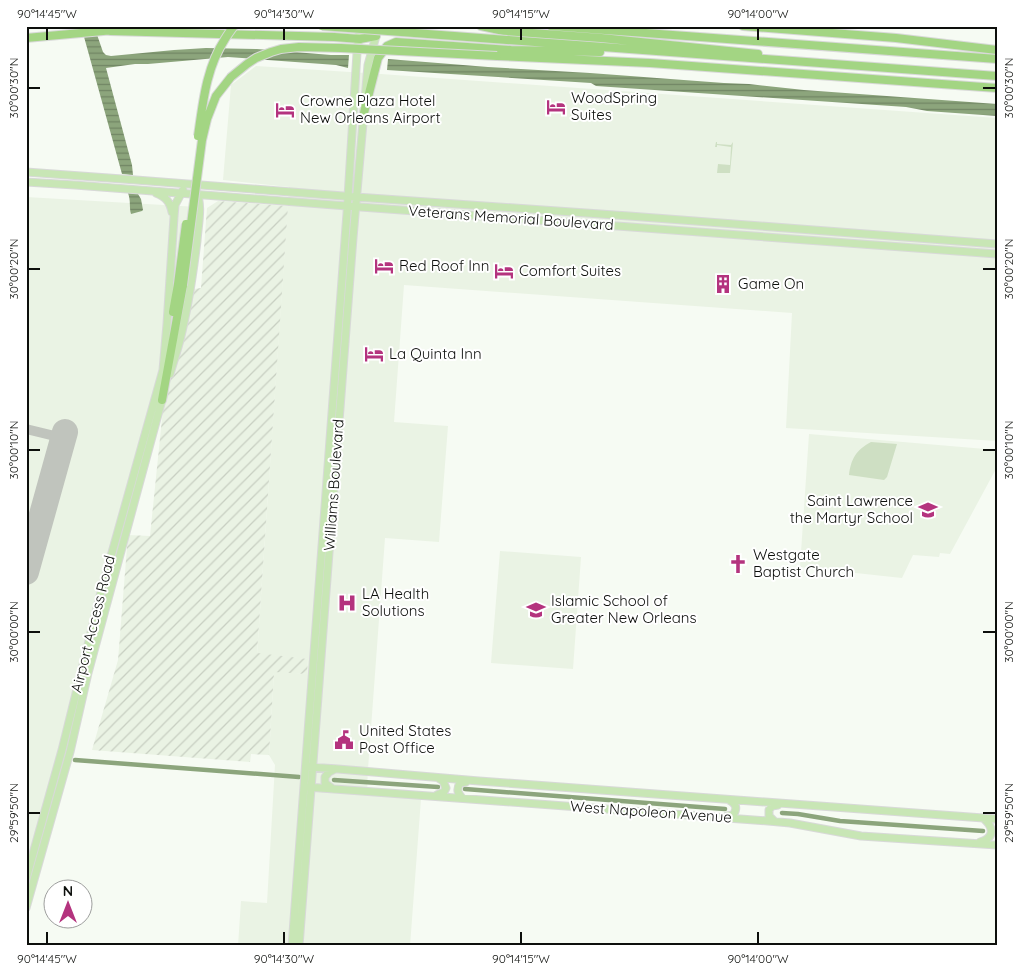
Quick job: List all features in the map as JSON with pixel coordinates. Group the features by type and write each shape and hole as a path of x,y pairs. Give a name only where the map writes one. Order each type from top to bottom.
{"highway":[{"path":"26,38 161,26"},
{"path":"162,370 180,285 205,87 212,64 221,45 234,26"},
{"path":"322,26 997,76"},
{"path":"481,26 504,31 601,38 911,70"},
{"path":"551,26 997,59"},
{"path":"618,26 672,35"},
{"path":"743,26 896,38 997,50"},
{"path":"110,31 360,39 376,36"},
{"path":"334,37 351,42 355,46 357,53"},
{"path":"364,114 378,58 387,46 396,42 511,50 652,51"},
{"path":"162,400 202,140 207,119 216,96 231,77 256,58 271,52 299,47 341,48 650,63 997,88"}],"main road":[{"name":"Williams Boulevard","path":"292,946 320,670 317,662 316,631 360,26"},
{"name":"Williams Boulevard","path":"309,767 330,536 355,207 368,65 378,26"},
{"name":"Veterans Memorial Boulevard","path":"26,172 997,244"},
{"path":"62,184 76,181 93,183 97,177"},
{"path":"125,189 122,186 122,182 131,179"},
{"name":"Veterans Memorial Boulevard","path":"26,182 985,253 997,252"},
{"path":"181,193 191,184"},
{"name":"Airport Access Road","path":"26,908 70,752 88,673 180,339 200,211 198,194 191,184"},
{"path":"151,191 164,196 169,202 174,216"},
{"name":"Airport Access Road","path":"26,879 62,750 101,592 162,370 175,205 181,193"},
{"path":"263,200 280,196 297,197 300,193"},
{"path":"200,211 210,199 221,196"},
{"path":"425,212 427,207 435,203"},
{"path":"467,214 537,216 540,215 540,210"},
{"path":"596,224 598,218 625,219 628,216"},
{"path":"666,226 671,220"},
{"path":"618,226 627,223 695,228 701,222"},
{"path":"711,232 712,228 717,226 754,229 759,226"},
{"path":"774,237 775,227"},
{"path":"866,244 866,240 869,238 906,240 912,237"},
{"path":"331,420 335,428 333,449 336,455"},
{"path":"324,510 327,516 326,532 330,536"},
{"name":"West Napoleon Avenue","path":"309,767 997,819"},
{"path":"334,789 326,783 324,777 329,772 338,769"},
{"path":"431,796 444,792 446,788 446,784 438,777"},
{"path":"462,798 458,794 460,783 471,780"},
{"name":"Williams Boulevard","path":"299,946 307,787"},
{"name":"West Napoleon Avenue","path":"307,787 774,822 811,826 861,836 997,845"},
{"path":"722,818 733,815 736,810 736,806 730,800"},
{"path":"774,822 769,816 768,810 772,806 783,804"},
{"path":"975,843 986,841 990,837 992,828 990,823 984,818"},
{"path":"296,903 302,916"}],"shaded area":[{"path":"81,26 94,26 103,52 111,56 206,48 257,49 349,55 348,68 336,65 228,57 106,68 132,165 133,175 122,174"},
{"path":"388,59 749,84 804,90 997,104 997,116 927,111 906,107 596,86 591,83 387,70"},
{"path":"256,66 997,118 997,441 786,428 792,313 404,285 394,422 448,426 439,542 385,538 368,769 367,795 421,799 410,946 238,946 241,901 267,903 275,765 269,755 274,671 307,674 308,659 257,654 289,187 223,180 231,85"},
{"path":"716,142 717,144 731,145 733,142 730,173 717,173 718,164 730,165 731,147 717,145 715,147"},
{"path":"128,193 138,194 141,199 142,211 131,214"},
{"path":"26,197 198,207 189,279 176,343 72,754 26,919"},
{"path":"218,201 288,206 257,653 308,659 307,674 274,672 269,755 251,754 250,762 92,750 118,660 128,535 150,536 163,409 194,289 201,288 207,208"},
{"path":"809,434 997,450 997,467 950,554 940,553 939,557 913,555 902,578 800,567"},
{"path":"871,442 897,444 887,477 884,480 849,475 855,456"},
{"name":"Islamic School of Greater New Orleans","path":"500,551 581,557 573,669 491,663"}],"waterway":[{"path":"75,760 299,777"},
{"path":"334,780 438,787"},
{"path":"465,789 725,809"},
{"path":"782,813 840,821 983,831"}],"taxiway":[{"path":"26,429 63,438"}],"runway":[{"path":"26,572 65,432"}],"place":[{"name":"WoodSpring Suites","path":"556,107"},
{"name":"Crowne Plaza Hotel New Orleans Airport","path":"285,110"},
{"name":"Red Roof Inn","path":"384,266"},
{"name":"Comfort Suites","path":"504,271"},
{"name":"Game On","path":"723,284"},
{"name":"La Quinta Inn","path":"374,354"},
{"name":"Saint Lawrence the Martyr School","path":"928,510"},
{"name":"Westgate Baptist Church","path":"738,564"},
{"name":"LA Health Solutions","path":"347,603"},
{"name":"Islamic School of Greater New Orleans","path":"536,610"},
{"name":"United States Post Office","path":"344,740"}]}
